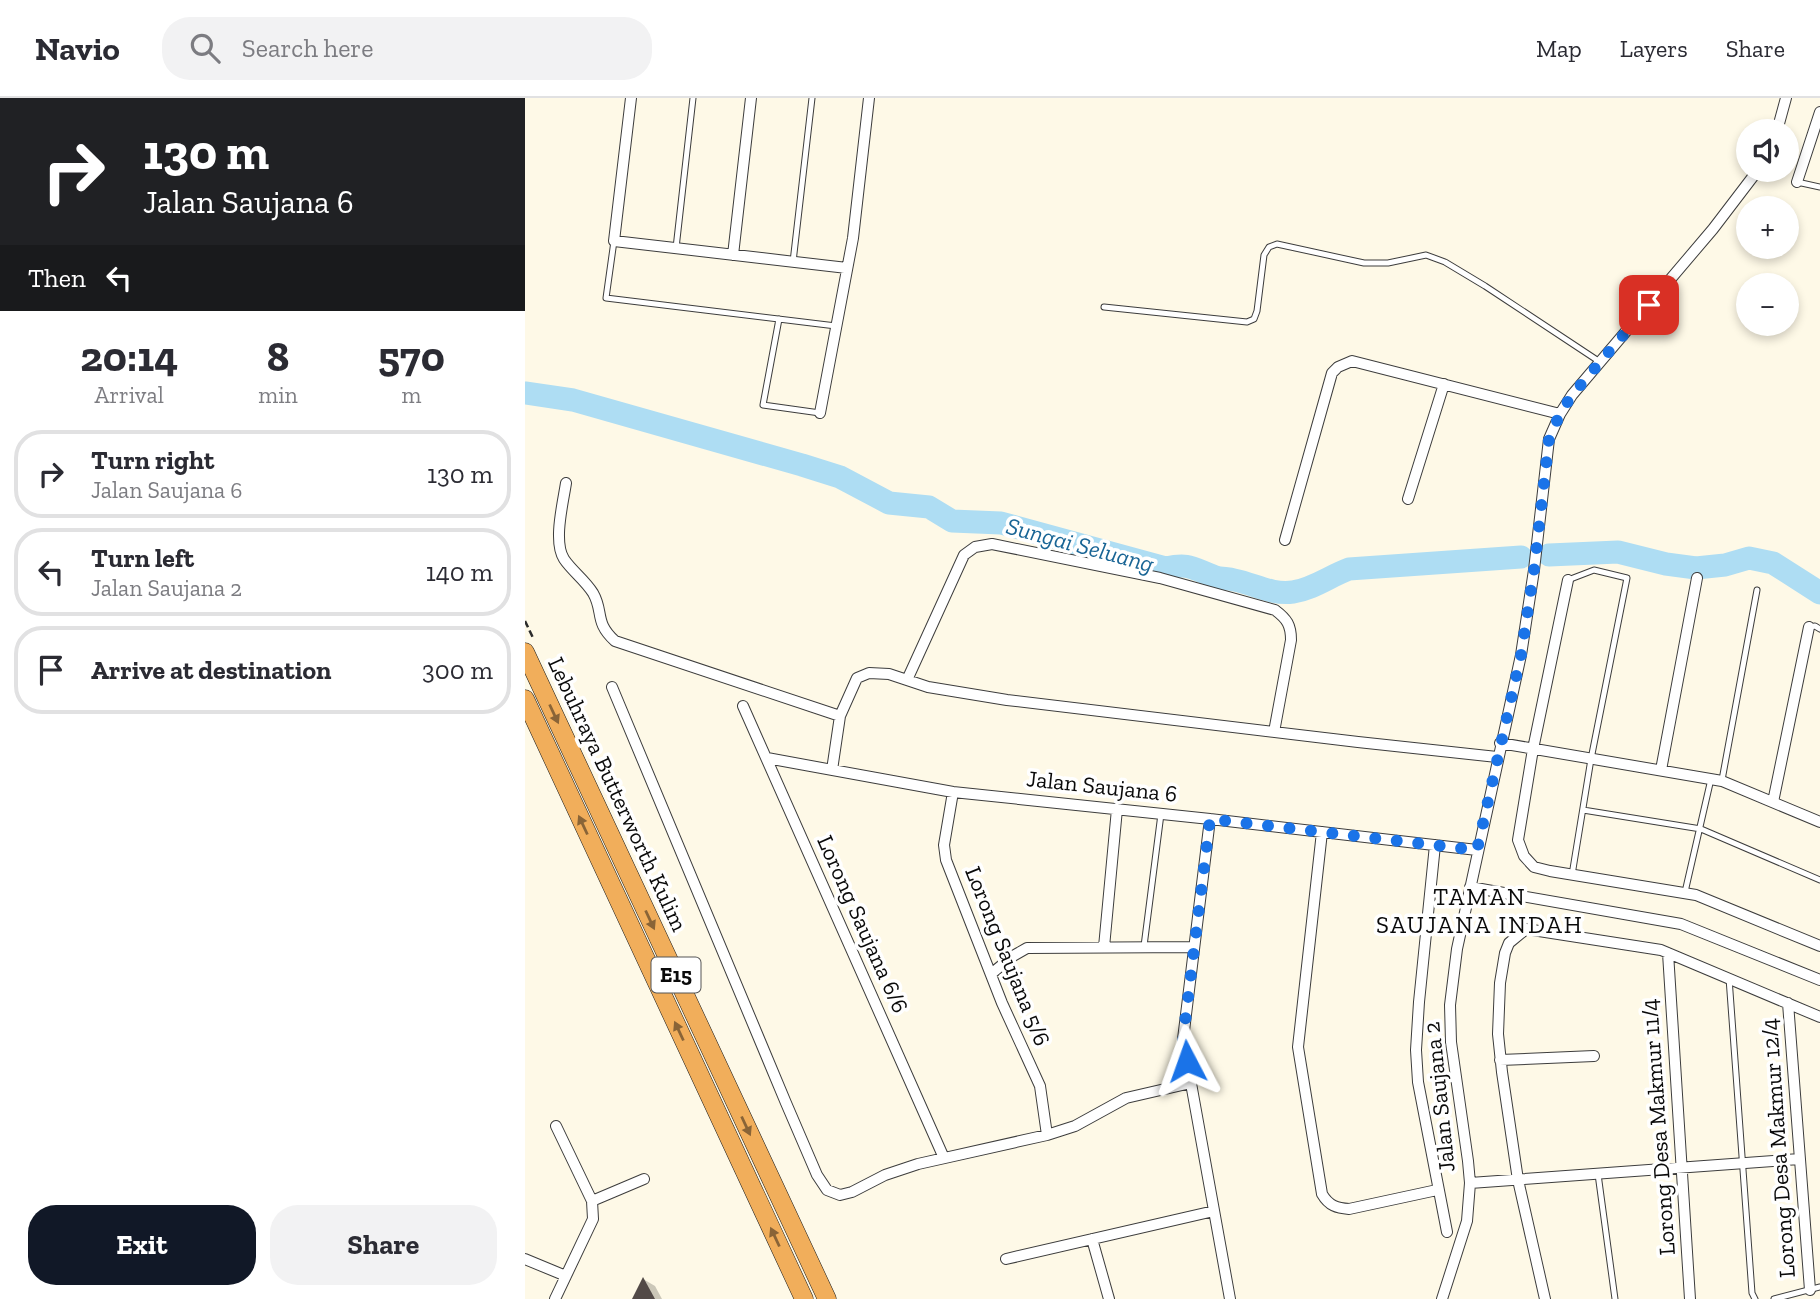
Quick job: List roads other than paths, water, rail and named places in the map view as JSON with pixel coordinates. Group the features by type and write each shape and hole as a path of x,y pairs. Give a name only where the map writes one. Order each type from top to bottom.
{"highway":[{"name":"Lebuhraya Butterworth Kulim","path":"525,652 827,1299"},
{"name":"Lebuhraya Butterworth Kulim","path":"525,699 804,1299"}],"street":[{"path":"631,98 614,240 847,268"},
{"path":"733,255 751,98"},
{"path":"820,413 847,268 869,98"},
{"path":"1780,119 1786,98"},
{"path":"1799,176 1820,112"},
{"name":"Jalan Saujana 2","path":"1442,1299 1467,1221 1469,1183 1451,1042 1450,1005 1469,887 1521,655 1549,439 1560,414 1600,362 1713,229 1749,182"},
{"path":"1285,540 1332,373 1338,367 1353,361 1560,414"},
{"path":"1408,499 1444,384"},
{"path":"566,483 559,525 562,557 593,593 600,623 615,641 840,716"},
{"path":"907,680 964,555 975,547 992,544 1160,578 1275,610 1287,620 1291,640 1274,732"},
{"path":"1661,771 1697,578"},
{"path":"1568,580 1533,749 1518,840 1524,856 1534,867 1696,895 1820,946"},
{"path":"1773,802 1815,628"},
{"path":"832,770 840,716 857,678 869,673 889,674 928,687 1007,700 1497,757"},
{"path":"613,687 786,1104 817,1175 827,1190 840,1195 852,1192 885,1175 944,1158 1047,1135 1075,1126 1126,1098 1191,1083"},
{"name":"Lorong Saujana 6/6","path":"743,706 944,1158"},
{"path":"1500,743 1717,780 1820,822"},
{"name":"Jalan Saujana 6","path":"767,758 953,792 1477,850"},
{"name":"Lorong Saujana 5/6","path":"953,792 944,845 946,860 991,975 1040,1086 1047,1135"},
{"path":"1104,947 1117,809"},
{"path":"1210,819 1183,1039 1230,1299"},
{"path":"1322,832 1298,1047 1322,1194 1326,1201 1336,1208 1349,1209 1437,1190"},
{"path":"1435,845 1416,1050 1418,1082 1447,1232"},
{"path":"1469,887 1681,923 1820,980"},
{"path":"1545,1299 1518,1180 1500,1060 1500,983 1509,943 1526,929 1542,930 1668,953 1820,1017"},
{"path":"991,975 1027,948 1194,947"},
{"name":"Lorong Desa Makmur 11/4","path":"1668,953 1690,1299"},
{"name":"Lorong Desa Makmur 12/4","path":"1788,1003 1800,1159 1815,1289"},
{"path":"1500,1060 1594,1056"},
{"path":"555,1299 593,1219 592,1201 556,1126"},
{"path":"1469,1183 1800,1159"},
{"path":"592,1201 644,1179"},
{"path":"1006,1259 1214,1211"},
{"path":"1092,1239 1109,1299"},
{"path":"525,1259 566,1276"}],"lane":[{"path":"676,248 693,98"},
{"path":"793,262 811,98"},
{"path":"1797,182 1820,187"},
{"path":"614,240 607,298 836,326"},
{"path":"1104,307 1247,322 1254,319 1258,311 1263,255 1269,247 1277,244 1364,263 1403,261 1426,255 1445,262 1485,286 1600,362"},
{"path":"779,319 763,405 820,413"},
{"path":"1568,580 1594,570 1627,578 1591,759 1573,875"},
{"path":"1685,893 1717,780 1757,590"},
{"path":"1583,810 1701,829 1820,880"},
{"path":"1144,947 1161,814"},
{"path":"1729,978 1741,1163 1752,1293 1755,1299"},
{"path":"1598,1174 1615,1299"},
{"path":"1774,1299 1815,1289"}],"waterway":[{"name":"Sungai Seluang","path":"525,393 573,400 802,465 840,477 889,503 929,507 952,521 1001,523 1166,568 1190,567 1216,577 1277,592 1300,590 1349,569 1521,557"},
{"name":"Sungai Seluang","path":"1549,555 1618,552 1666,564 1696,568 1725,565 1749,558 1773,563 1820,593"}],"district":[{"name":"TAMAN SAUJANA INDAH","path":"1480,911"}]}
